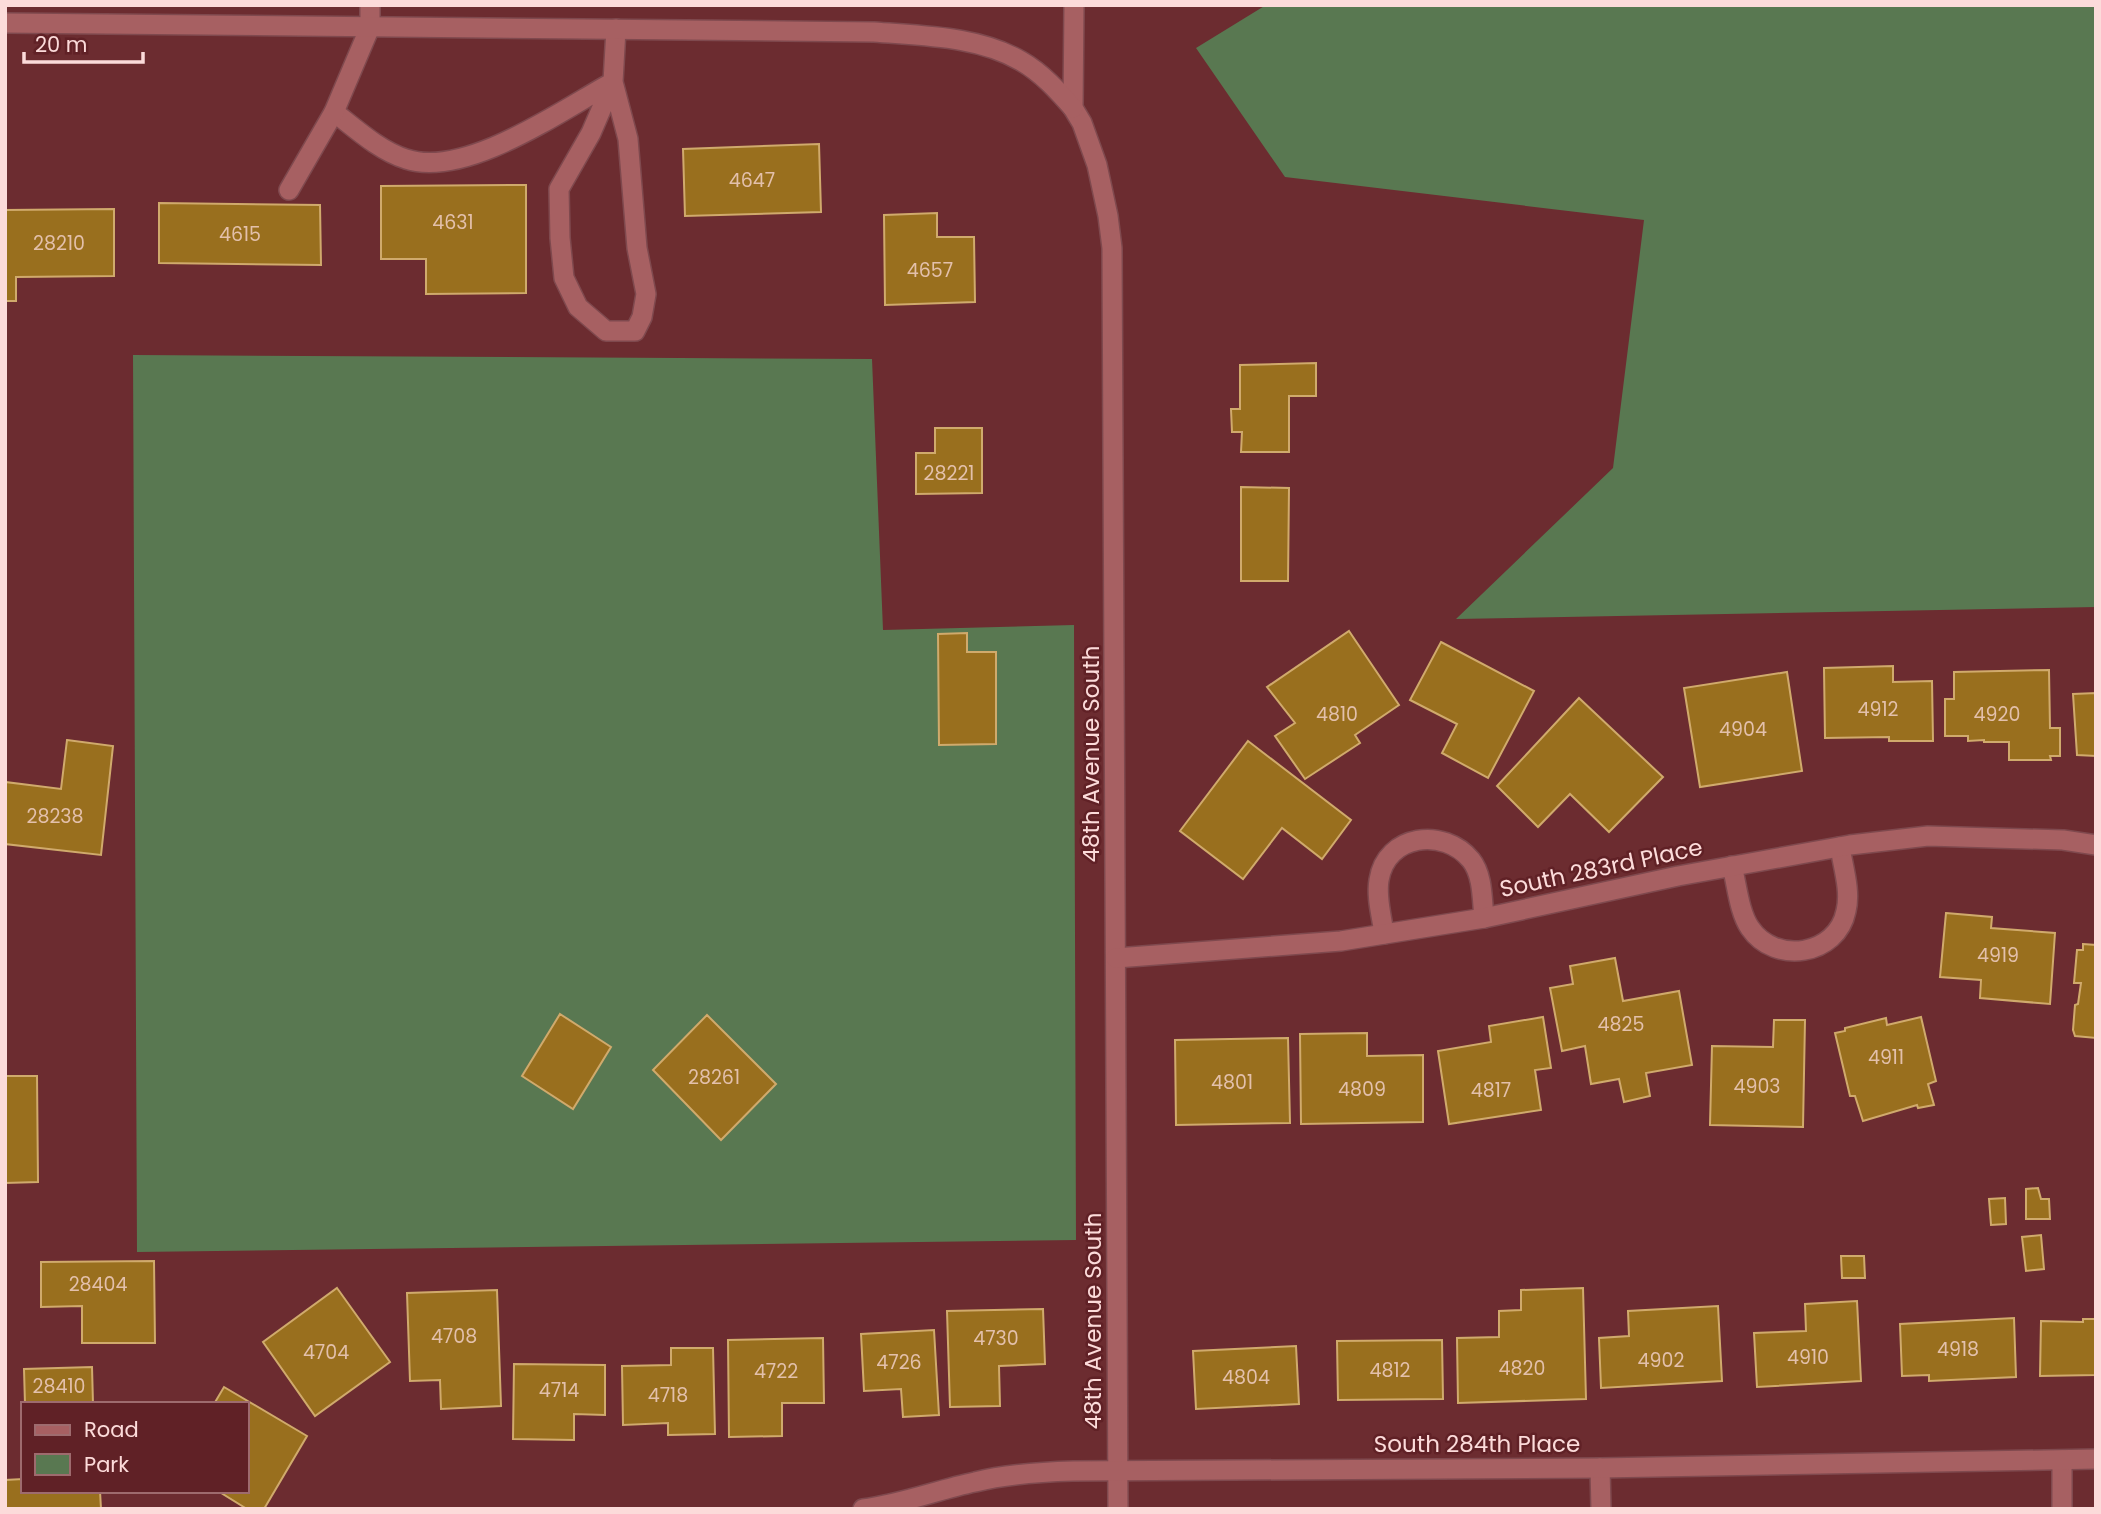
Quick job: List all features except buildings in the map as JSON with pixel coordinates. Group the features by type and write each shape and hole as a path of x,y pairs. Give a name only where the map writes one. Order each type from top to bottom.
{"street":[{"path":"289,190 334,112 370,27 370,5"},
{"name":"48th Avenue South","path":"1074,5 1073,108 1097,165 1112,248 1118,1509"},
{"path":"5,23 874,32 971,42 996,49 1022,61 1040,74 1073,108"},
{"path":"613,82 591,132 559,189 560,238 564,278 579,307 606,331 635,331 642,317 646,294 637,248 628,139 613,82 616,29"},
{"path":"334,112 403,158 425,163 439,162 474,155 501,144 613,82"},
{"name":"South 283rd Place","path":"1116,958 1341,941 1485,918 1732,866 1840,847 1928,836 2063,841 2096,845"},
{"path":"1384,934 1379,878 1387,860 1401,846 1420,839 1440,839 1458,848 1473,862 1480,880 1485,918"},
{"path":"1732,866 1749,928 1763,943 1783,951 1803,952 1823,945 1838,931 1846,912 1847,891 1840,847"},
{"path":"2062,1460 2062,1509"},
{"name":"South 284th Place","path":"863,1509 888,1506 975,1482 1024,1473 2096,1460"},
{"path":"1600,1468 1601,1509"}],"green space":[{"path":"1266,5 2096,5 2096,607 1456,619 1613,468 1644,220 1285,177 1196,48"},
{"path":"133,355 872,359 883,630 1074,625 1076,1240 137,1252"}]}
